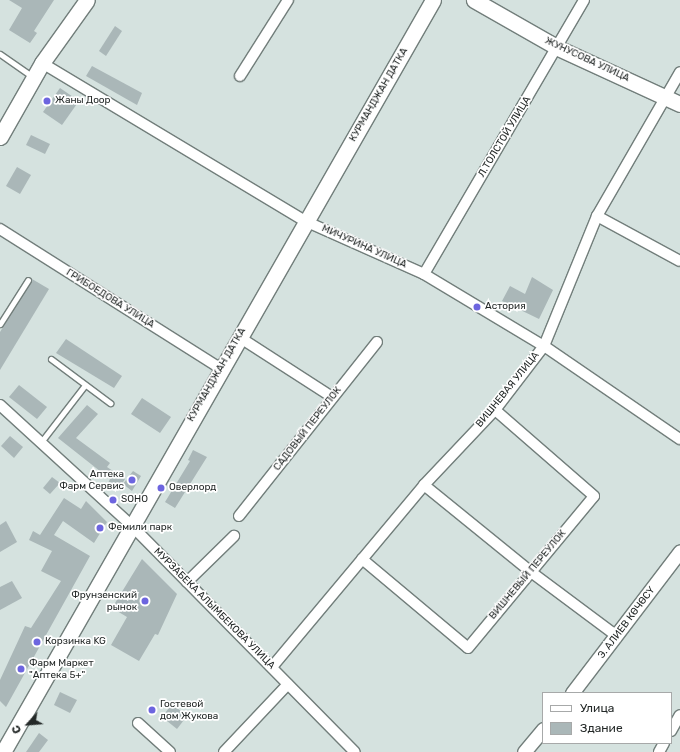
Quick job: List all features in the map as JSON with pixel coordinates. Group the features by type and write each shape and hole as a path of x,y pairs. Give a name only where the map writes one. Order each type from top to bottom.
{"main road":[{"path":"0,137 42,63 87,0"},
{"name":"КУРМАНДЖАН ДАТКА","path":"3,752 220,368 433,0"},
{"name":"ЖУНУСОВА УЛИЦА","path":"474,0 558,48 666,96 680,104"}],"street":[{"path":"240,76 288,0"},
{"name":"Л.ТОЛСТОЙ УЛИЦА","path":"424,274 558,48 584,0"},
{"name":"МИЧУРИНА УЛИЦА","path":"42,63 305,221 424,274 544,346 680,439"},
{"name":"ВИШНЕВАЯ УЛИЦА","path":"272,667 424,485 495,410 544,346 596,216 680,72"},
{"path":"596,216 680,261"},
{"name":"ГРИБОЕДОВА УЛИЦА","path":"0,229 220,368"},
{"path":"239,337 332,397"},
{"name":"САДОВЫЙ ПЕРЕУЛОК","path":"239,516 376,342"},
{"name":"МУРЗАБЕКА АЛЫМБЕКОВА УЛИЦА","path":"0,405 132,526 355,752"},
{"name":"ВИШНЕВЫЙ ПЕРЕУЛОК","path":"362,559 468,648 594,496 495,410"},
{"path":"424,485 531,572 617,636"},
{"path":"187,582 234,536"},
{"name":"Э. АЛИЕВ КӨЧӨСҮ","path":"573,692 617,636 680,551"},
{"path":"224,752 288,684"},
{"path":"672,728 680,715"},
{"path":"138,723 170,752"},
{"path":"524,752 542,730"}],"lane":[{"path":"0,54 34,77"},
{"path":"0,324 28,280"},
{"path":"51,359 110,403"},
{"path":"41,442 85,385"}],"building":[{"path":"9,0 54,0 34,31 37,33 30,43 9,30 22,8"},
{"path":"115,26 122,31 106,56 99,51"},
{"path":"92,66 142,93 137,105 86,76"},
{"path":"60,88 79,101 62,125 43,112"},
{"path":"31,135 50,144 45,154 26,145"},
{"path":"17,167 31,175 20,194 6,186"},
{"path":"532,277 553,290 539,319 502,301 510,286 525,294"},
{"path":"32,279 49,289 0,370 0,332"},
{"path":"66,339 122,376 114,388 56,353"},
{"path":"19,385 47,407 37,419 9,397"},
{"path":"142,398 171,417 160,433 131,414"},
{"path":"87,405 98,414 76,438 110,463 107,467 125,479 118,490 108,483 110,479 58,438"},
{"path":"10,436 23,447 14,458 1,446"},
{"path":"193,450 207,457 175,508 165,502 190,461 188,460"},
{"name":"Аптека Фарм Сервис","path":"133,471 141,476 132,491 123,484"},
{"path":"52,477 60,483 50,494 43,488"},
{"path":"64,498 81,509 86,501 107,522 94,543 63,521 54,535 90,556 6,707 0,701 0,680 25,626 31,628 61,581 41,571 52,551 29,540 33,531 40,535"},
{"path":"6,521 17,542 0,552 0,525"},
{"name":"Фрунзенский рынок","path":"142,559 177,594 158,635 155,634 139,661 111,645 127,617 112,608"},
{"path":"12,581 22,598 0,610 0,587"},
{"path":"60,692 77,700 70,713 54,705"},
{"path":"172,704 187,716 177,729 162,717"},
{"path":"39,733 48,740 39,752 26,752"}],"place":[{"name":"Жаны Доор","path":"47,101"},
{"name":"Астория","path":"477,307"},
{"name":"Аптека Фарм Сервис","path":"132,480"},
{"name":"Оверлорд","path":"161,488"},
{"name":"SOHO","path":"113,500"},
{"name":"Фемили парк","path":"100,528"},
{"name":"Фрунзенский рынок","path":"145,601"},
{"name":"Корзинка KG","path":"37,642"},
{"name":"Фарм Маркет \"Аптека 5+\"","path":"21,669"},
{"name":"Гостевой дом Жукова","path":"152,710"}]}
